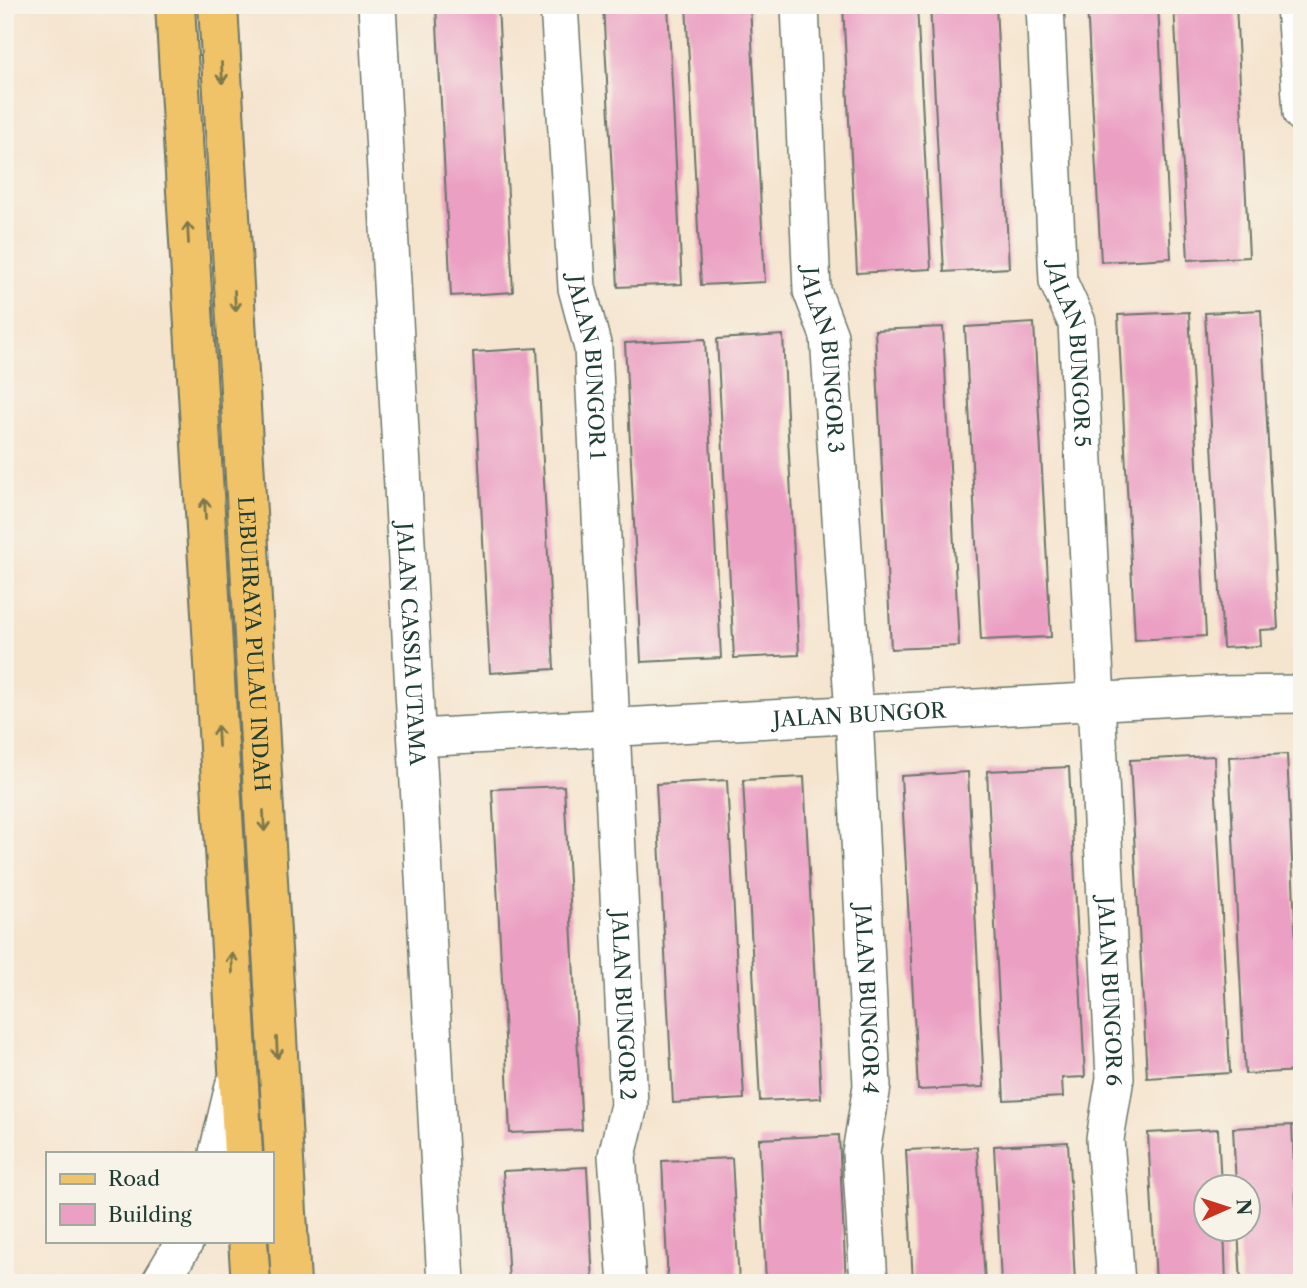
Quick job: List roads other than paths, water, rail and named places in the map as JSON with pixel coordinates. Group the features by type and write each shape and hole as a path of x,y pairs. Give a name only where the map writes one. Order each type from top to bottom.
{"main road":[{"name":"LEBUHRAYA PULAU INDAH","path":"175,5 243,1152"},
{"name":"LEBUHRAYA PULAU INDAH","path":"218,5 290,1283"},
{"path":"248,1242 251,1283"}],"street":[{"name":"JALAN CASSIA UTAMA","path":"377,5 446,1283"},
{"name":"JALAN BUNGOR 1","path":"559,5 577,288 593,348 612,729"},
{"name":"JALAN BUNGOR 3","path":"800,5 812,291 829,336 854,716"},
{"name":"JALAN BUNGOR 5","path":"1045,5 1058,281 1077,323 1097,701"},
{"path":"1295,5 1302,113"},
{"name":"JALAN BUNGOR","path":"417,738 1216,695 1302,694"},
{"name":"JALAN BUNGOR 6","path":"1097,701 1115,1078 1105,1139 1116,1283"},
{"name":"JALAN BUNGOR 4","path":"854,716 872,1086 861,1153 869,1283"},
{"name":"JALAN BUNGOR 2","path":"612,729 629,1105 617,1156 627,1283"},
{"path":"218,1152 238,1069"},
{"path":"160,1283 184,1242"}]}
